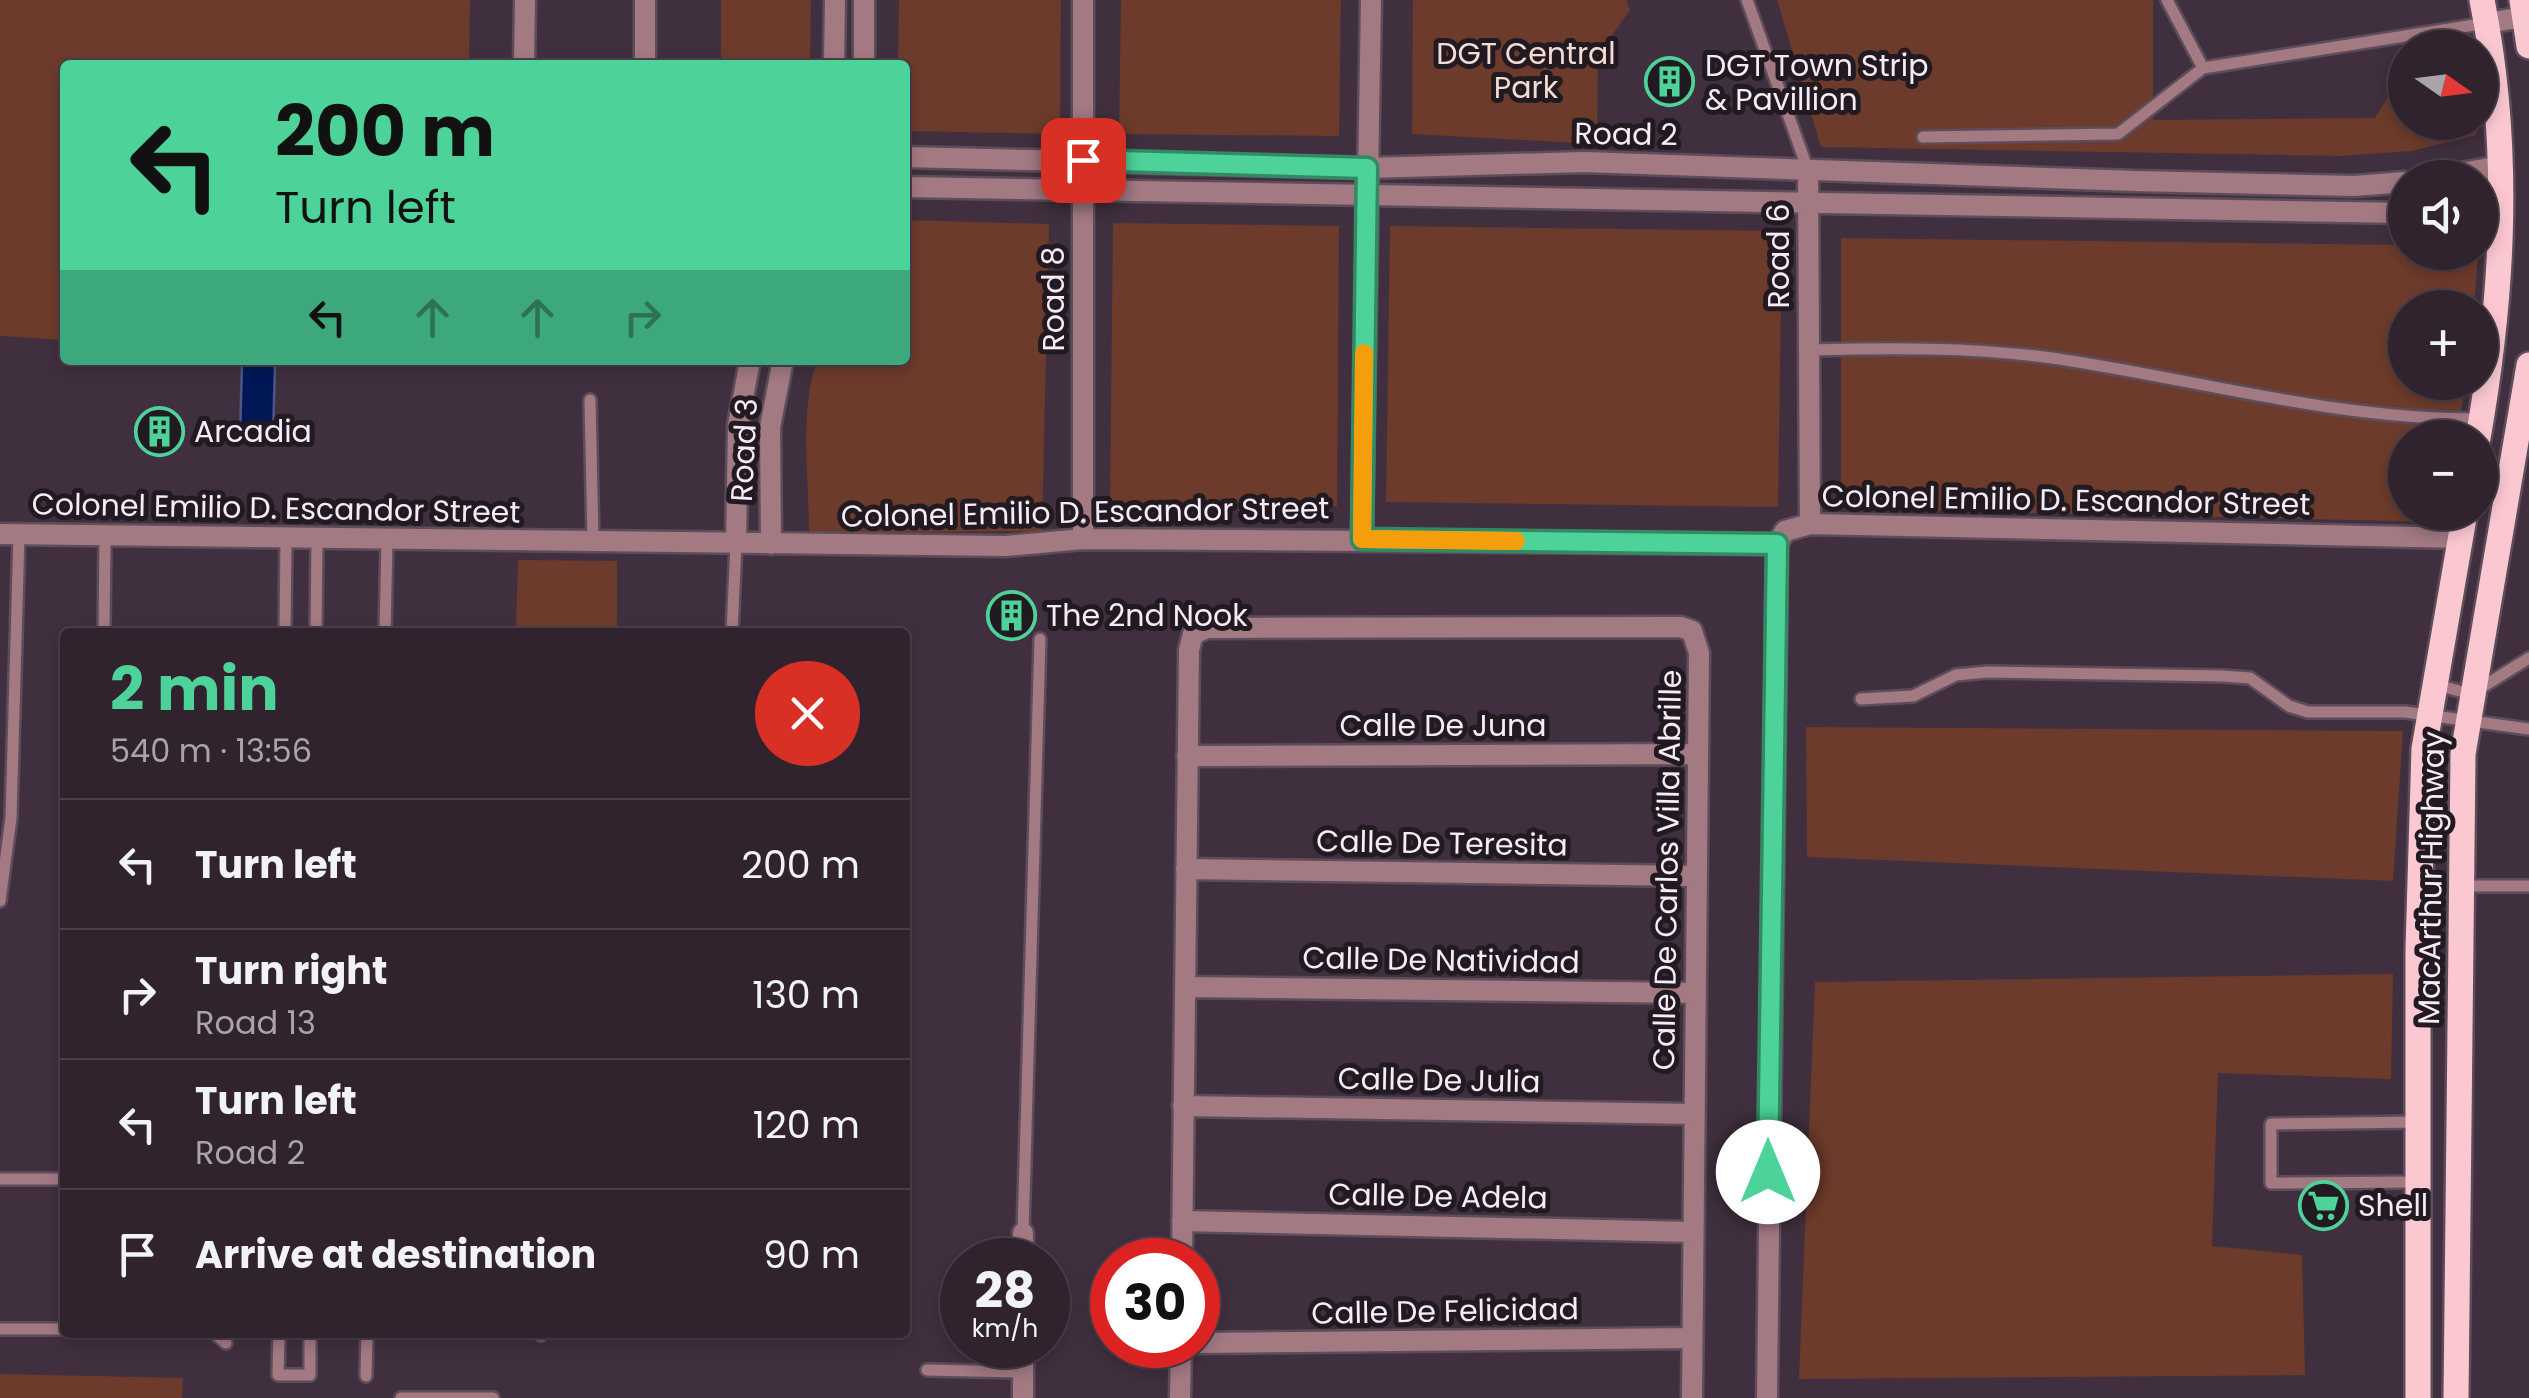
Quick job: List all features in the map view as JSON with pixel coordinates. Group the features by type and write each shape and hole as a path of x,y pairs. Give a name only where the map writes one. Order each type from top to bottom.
{"main road":[{"path":"2525,11 2529,46"},
{"path":"2484,12 2501,166 2498,179"},
{"path":"2481,420 2501,278 2498,257"},
{"name":"MacArthur Highway","path":"2456,1398 2467,722 2529,365"},
{"name":"MacArthur Highway","path":"2418,1398 2418,949 2428,715 2462,530"},
{"path":"2420,1194 2458,1207"}],"street":[{"path":"524,60 525,0"},
{"path":"644,60 645,0"},
{"path":"834,0 834,60"},
{"path":"864,0 864,60"},
{"name":"Road 8","path":"1083,0 1083,538"},
{"path":"1362,539 1370,0"},
{"path":"2484,12 2525,11"},
{"name":"Road 2","path":"910,157 1367,168 1584,162 2136,181 2388,183"},
{"path":"1583,198 1584,162"},
{"name":"Road 6","path":"1808,170 1810,524"},
{"path":"2136,181 2136,209"},
{"path":"910,187 2388,213"},
{"name":"Road 3","path":"736,544 738,425 749,365"},
{"name":"Road 3","path":"770,544 770,427 782,365"},
{"name":"Colonel Emilio D. Escandor Street","path":"9,534 1006,546 1083,538 1777,544 1785,530 1810,524 2460,538"},
{"path":"1767,1398 1777,544"},
{"name":"Calle De Carlos Villa Abrille","path":"1182,1238 1188,650 1199,630 1681,627 1692,631 1697,642 1692,1398"},
{"name":"Calle De Juna","path":"1188,756 1698,754"},
{"name":"Calle De Teresita","path":"1186,869 1696,876"},
{"name":"Calle De Natividad","path":"1185,987 1696,992"},
{"name":"Calle De Julia","path":"1183,1106 1694,1114"},
{"name":"Calle De Adela","path":"1182,1221 1693,1232"},
{"path":"1024,1233 1024,1238"},
{"name":"Calle De Felicidad","path":"1220,1343 1692,1338"},
{"path":"1023,1368 1023,1398"},
{"path":"1180,1398 1181,1368"}],"lane":[{"name":"Road 6","path":"1747,0 1808,170"},
{"path":"2167,0 2203,68"},
{"path":"1922,138 2118,134 2203,68 2484,12"},
{"path":"1808,350 1909,348 2048,358 2410,420"},
{"path":"590,400 592,542"},
{"path":"0,901 10,818 9,534"},
{"path":"104,535 104,628"},
{"path":"286,538 286,628"},
{"path":"316,628 318,538"},
{"path":"385,628 388,539"},
{"path":"732,628 736,544"},
{"path":"1024,1233 1040,639"},
{"path":"2433,684 2471,694 2529,658"},
{"path":"1861,699 1913,696 1941,680 1987,672 2224,676 2250,678 2289,706 2308,712 2428,715 2529,729"},
{"path":"2462,886 2529,886"},
{"path":"2419,1122 2270,1124 2271,1183 2420,1194"},
{"path":"0,1178 60,1179"},
{"path":"0,1329 60,1329"},
{"path":"220,1338 226,1343"},
{"path":"279,1338 278,1375 310,1375 310,1338"},
{"path":"366,1376 367,1338"},
{"path":"927,1370 1023,1372"},
{"path":"401,1398 493,1398"}],"green space":[{"path":"0,0 470,0 469,60 60,60 60,340 0,336"},
{"path":"721,0 811,0 810,60 721,60"},
{"path":"899,0 1061,0 1060,134 910,131 910,60 898,60"},
{"path":"1121,0 1341,0 1339,136 1119,134"},
{"name":"DGT Central Park","path":"1413,0 1626,0 1630,10 1598,55 1597,144 1412,134"},
{"path":"1777,0 2153,0 2153,120 2375,118 2388,97 2388,140 2456,140 2412,151 2340,156 1821,147"},
{"path":"910,220 1049,224 1042,531 809,533 806,446 816,365 910,365"},
{"path":"1113,223 1339,226 1337,506 1110,504"},
{"path":"1390,226 1782,231 1778,507 1386,502"},
{"path":"1841,238 2388,245 2388,270 2477,270 2475,290 2388,290 2388,400 2463,400 2459,420 2388,420 2388,521 1855,509 1844,498"},
{"path":"518,560 617,561 617,628 516,628"},
{"path":"1806,727 2403,731 2393,881 1807,857"},
{"path":"2393,974 2391,1079 2218,1073 2212,1246 2302,1255 2305,1375 1799,1379 1815,982"},
{"path":"0,1374 183,1378 182,1398 0,1398"}],"shaded area":[{"path":"242,365 275,365 273,436 240,435"}],"slow traffic":[{"path":"1364,353 1362,539 1516,541"}],"place":[{"name":"DGT Town Strip & Pavillion","path":"1670,82"},
{"name":"Arcadia","path":"159,431"},
{"name":"The 2nd Nook","path":"1011,615"},
{"name":"Shell","path":"2323,1205"}],"route":[{"path":"1083,160 1367,168 1362,539 1777,544 1768,1172"}]}
